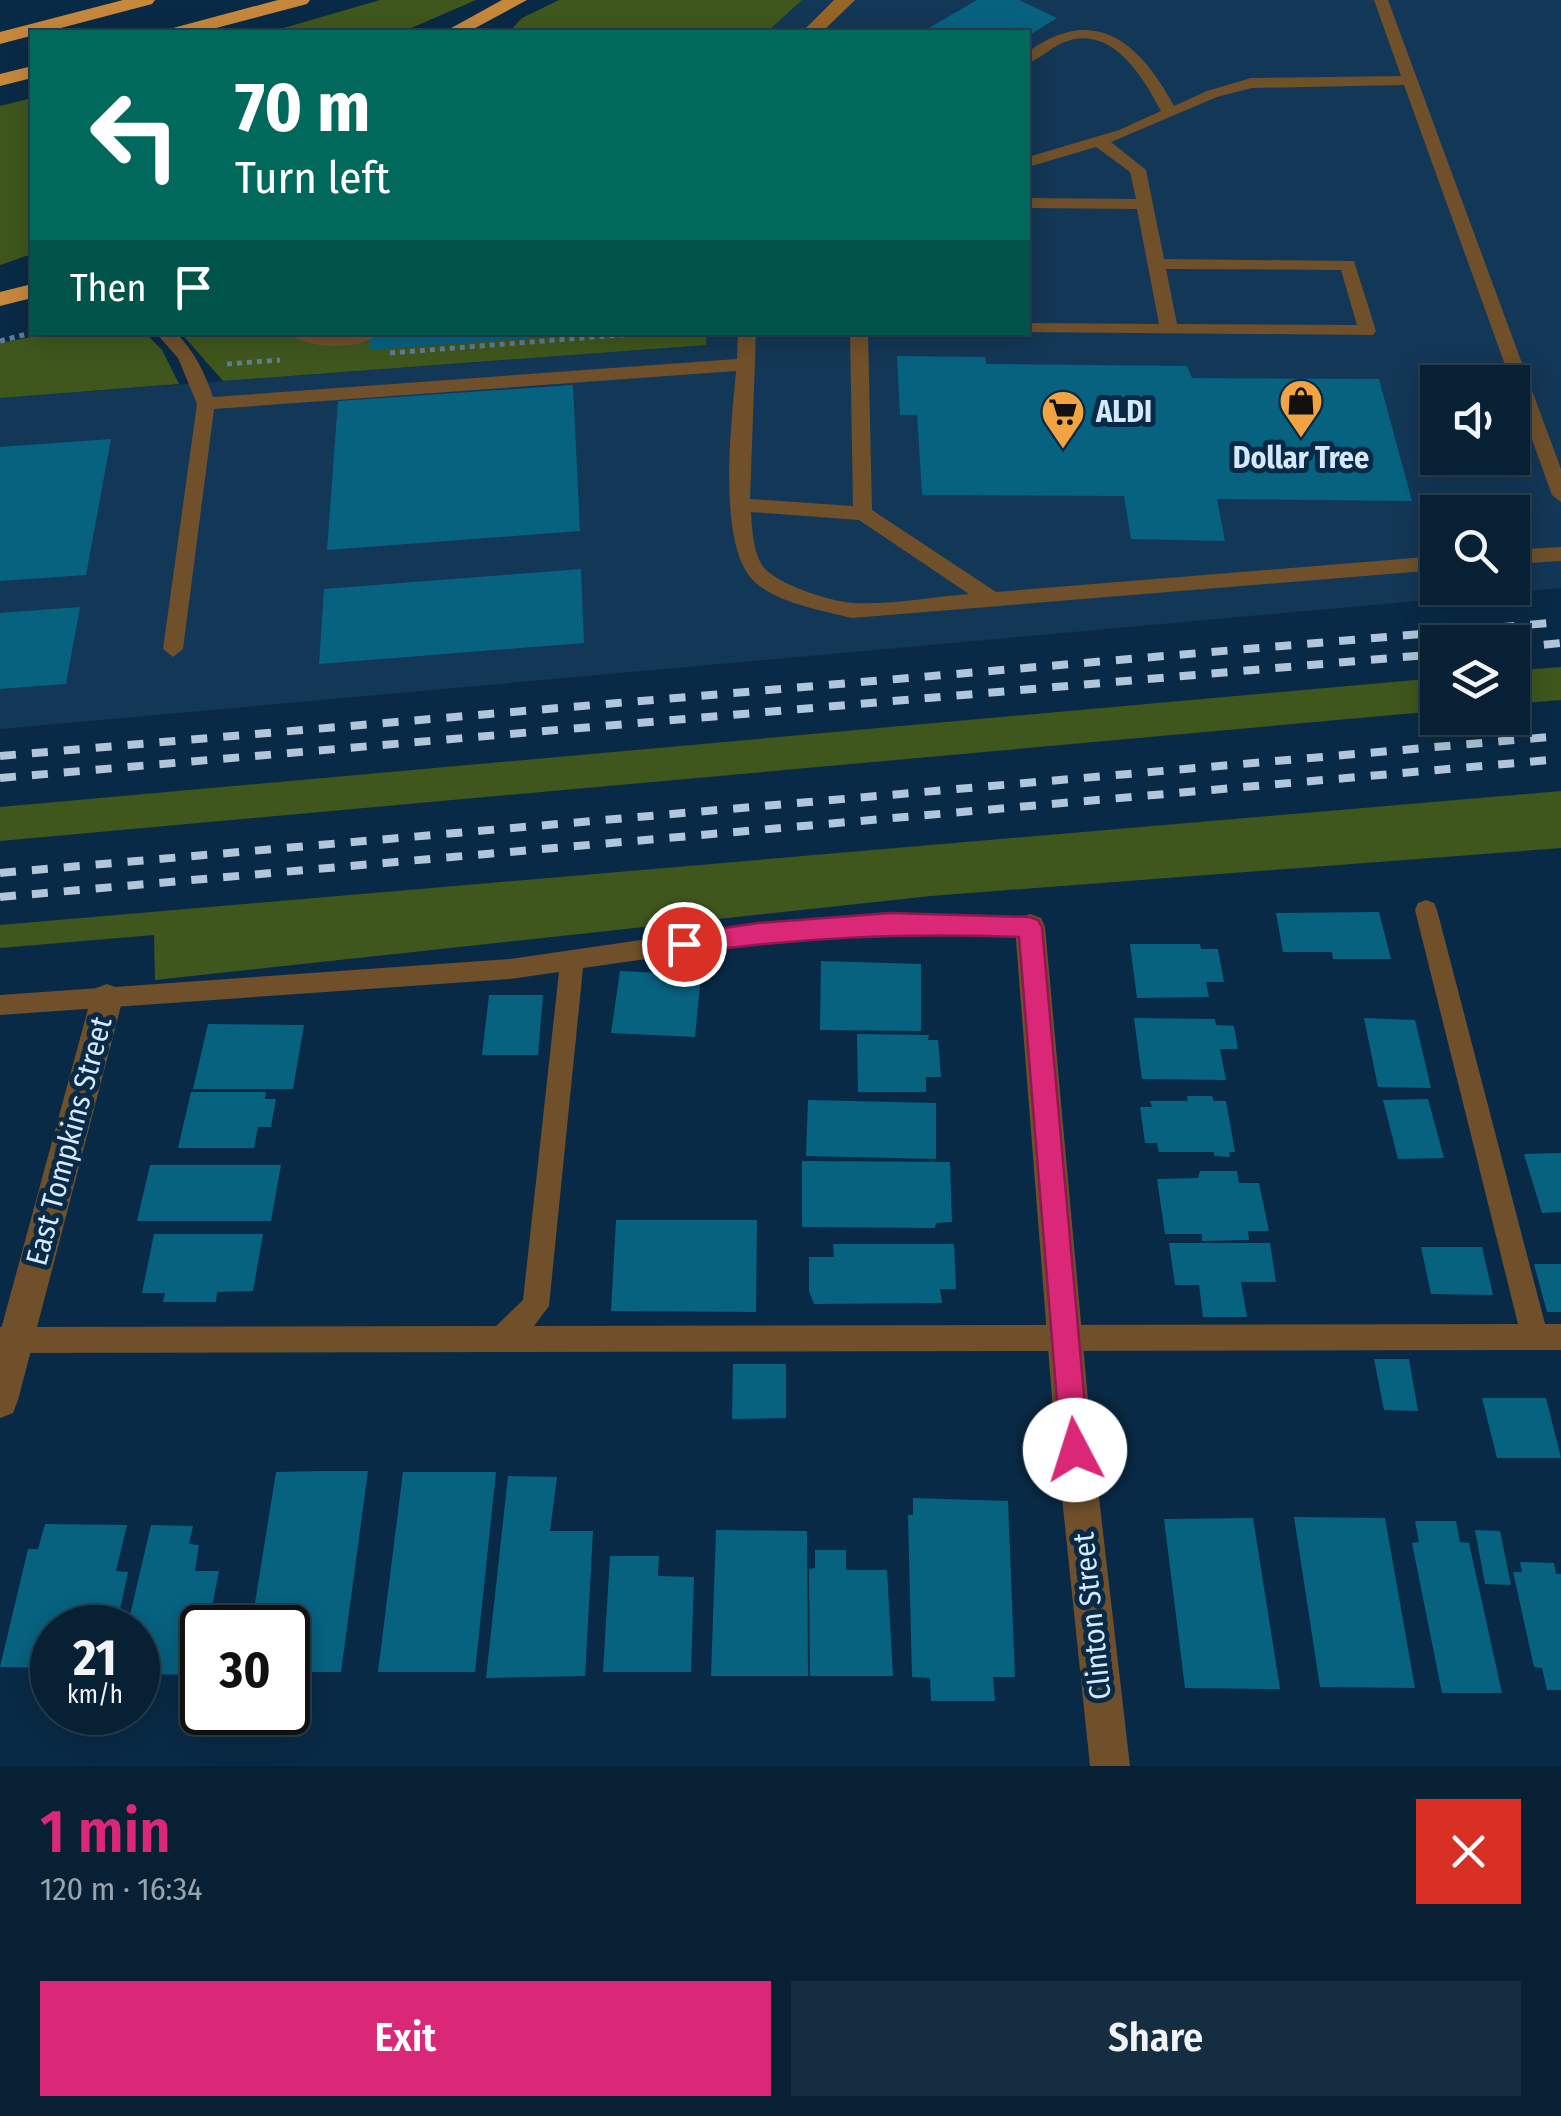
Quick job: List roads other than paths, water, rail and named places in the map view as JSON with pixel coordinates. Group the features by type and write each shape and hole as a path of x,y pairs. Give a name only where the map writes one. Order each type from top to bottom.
{"highway":[{"path":"30,30 144,0"},
{"path":"188,30 300,0"},
{"path":"458,30 518,0"},
{"path":"0,38 30,30"},
{"path":"0,80 30,72"},
{"path":"0,299 30,292"}],"street":[{"path":"813,30 845,0"},
{"name":"Clinton Street","path":"1030,927 1064,1336 1110,1766"},
{"name":"East Tompkins Street","path":"0,1400 8,1340 107,998"}],"lane":[{"path":"1381,0 1561,495"},
{"path":"1030,58 1063,38 1106,38 1130,51 1146,68 1170,113"},
{"path":"1030,161 1099,141 1250,82 1408,80"},
{"path":"1099,141 1138,170 1170,330"},
{"path":"1030,204 1144,204"},
{"path":"1030,329 1367,331 1348,265 1156,264"},
{"path":"167,335 176,341 193,368 206,404 173,649"},
{"path":"302,335 369,345"},
{"path":"747,335 740,529 754,570 792,594 852,611 1420,564"},
{"path":"860,335 863,513"},
{"path":"206,404 746,364"},
{"path":"742,505 863,513 993,600"},
{"path":"1530,555 1561,554"},
{"path":"8,1340 1548,1337 1426,910"},
{"path":"0,1005 510,969 758,933 890,923 1030,927"},
{"path":"502,1338 536,1306 572,960"}],"railway":[{"path":"0,756 1561,622"},
{"path":"1530,646 1561,643"},
{"path":"0,778 1420,656"},
{"path":"0,873 1561,736"},
{"path":"0,897 1561,759"}],"place":[{"name":"Dollar Tree","path":"1301,439"},
{"name":"ALDI","path":"1063,450"}]}
